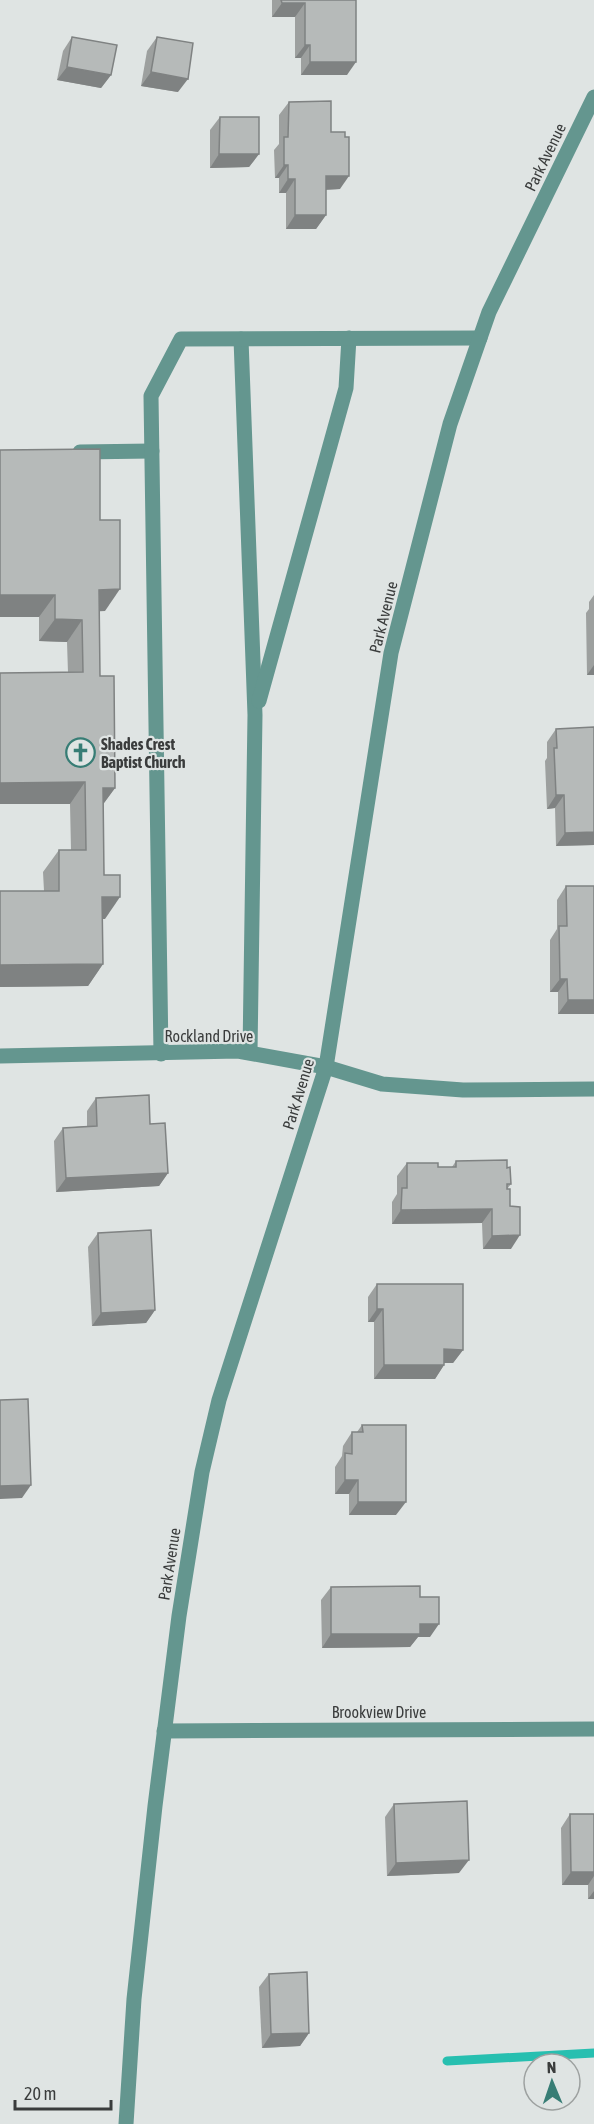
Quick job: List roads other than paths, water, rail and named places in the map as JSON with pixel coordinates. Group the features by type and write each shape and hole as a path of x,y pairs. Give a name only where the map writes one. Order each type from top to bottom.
{"street":[{"name":"Park Avenue","path":"126,2124 134,1999 164,1731 202,1472 219,1400 326,1067 391,652 450,424 489,312 594,97"},
{"path":"255,716 346,388 349,338"},
{"path":"161,1054 151,396 181,339 480,338"},
{"path":"241,339 255,716 250,1052"},
{"path":"70,452 152,451"},
{"name":"Rockland Drive","path":"0,1056 250,1052 326,1067 382,1084 463,1090 594,1089"},
{"name":"Brookview Drive","path":"164,1731 594,1729"}],"waterway":[{"path":"447,2061 594,2053"}],"place":[{"name":"Shades Crest Baptist Church","path":"80,753"}]}
